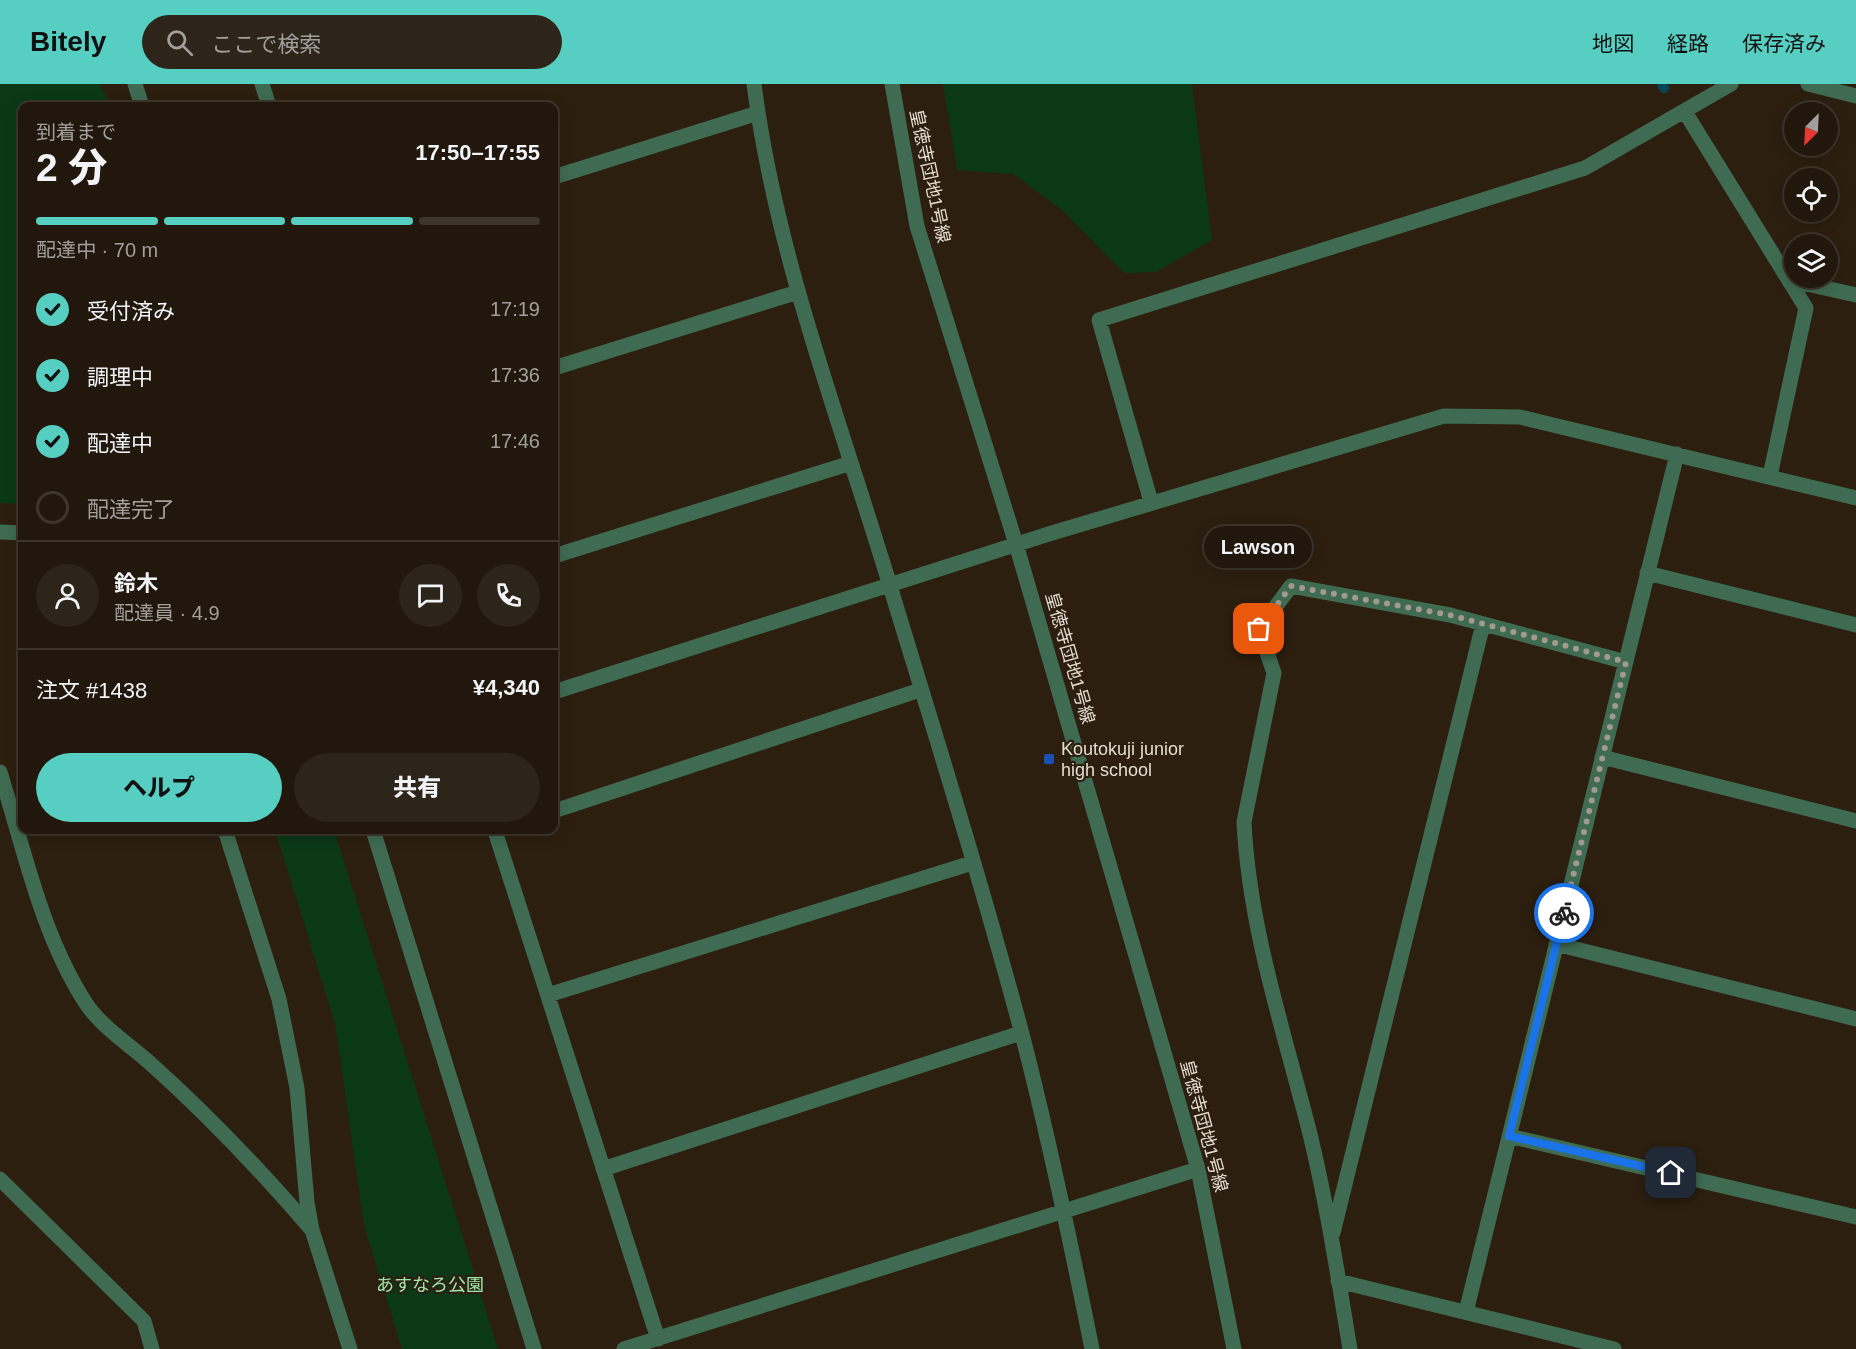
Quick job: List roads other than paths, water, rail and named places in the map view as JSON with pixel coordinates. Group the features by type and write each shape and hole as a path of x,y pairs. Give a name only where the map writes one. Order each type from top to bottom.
{"street":[{"path":"135,84 141,102"},
{"path":"262,84 268,102"},
{"path":"754,84 777,213 798,291 889,584 1021,1034 1064,1211 1092,1349"},
{"name":"皇徳寺団地1号線","path":"892,84 917,226 1016,544 1198,1169 1234,1349"},
{"path":"1151,502 1099,320 1585,168 1731,84"},
{"path":"1808,84 1856,96"},
{"path":"1685,112 1784,272"},
{"path":"558,176 758,113"},
{"path":"1770,476 1806,308 1794,288"},
{"path":"1825,288 1856,295"},
{"path":"558,367 798,291"},
{"path":"558,691 1151,502 1444,416 1520,417 1856,498"},
{"path":"1466,1312 1677,454"},
{"path":"558,555 851,463"},
{"path":"0,532 18,533"},
{"path":"1647,573 1856,625"},
{"path":"1350,1349 1311,1136 1259,935 1245,845 1244,822 1274,673 1259,629 1291,586 1450,615 1626,662"},
{"path":"1331,1238 1483,624"},
{"path":"558,810 920,690"},
{"path":"1602,757 1856,821"},
{"path":"0,772 18,829"},
{"path":"19,834 57,954 86,1004 259,1170 312,1230"},
{"path":"226,834 279,999 297,1088 304,1175 312,1230 350,1349"},
{"path":"374,834 534,1349"},
{"path":"496,834 658,1338"},
{"path":"548,995 972,863"},
{"path":"1556,944 1856,1019"},
{"path":"603,1170 1021,1034"},
{"path":"1509,1136 1856,1216"},
{"path":"624,1349 1198,1169"},
{"path":"0,1179 144,1321 152,1349"},
{"path":"1338,1281 1614,1349"}],"waterway":[{"path":"1662,84 1664,88"}],"place":[{"name":"Lawson","path":"1259,629"},
{"name":"Koutokuji junior high school","path":"1049,759"}],"park label":[{"name":"あすなろ公園","path":"430,1285"}]}
